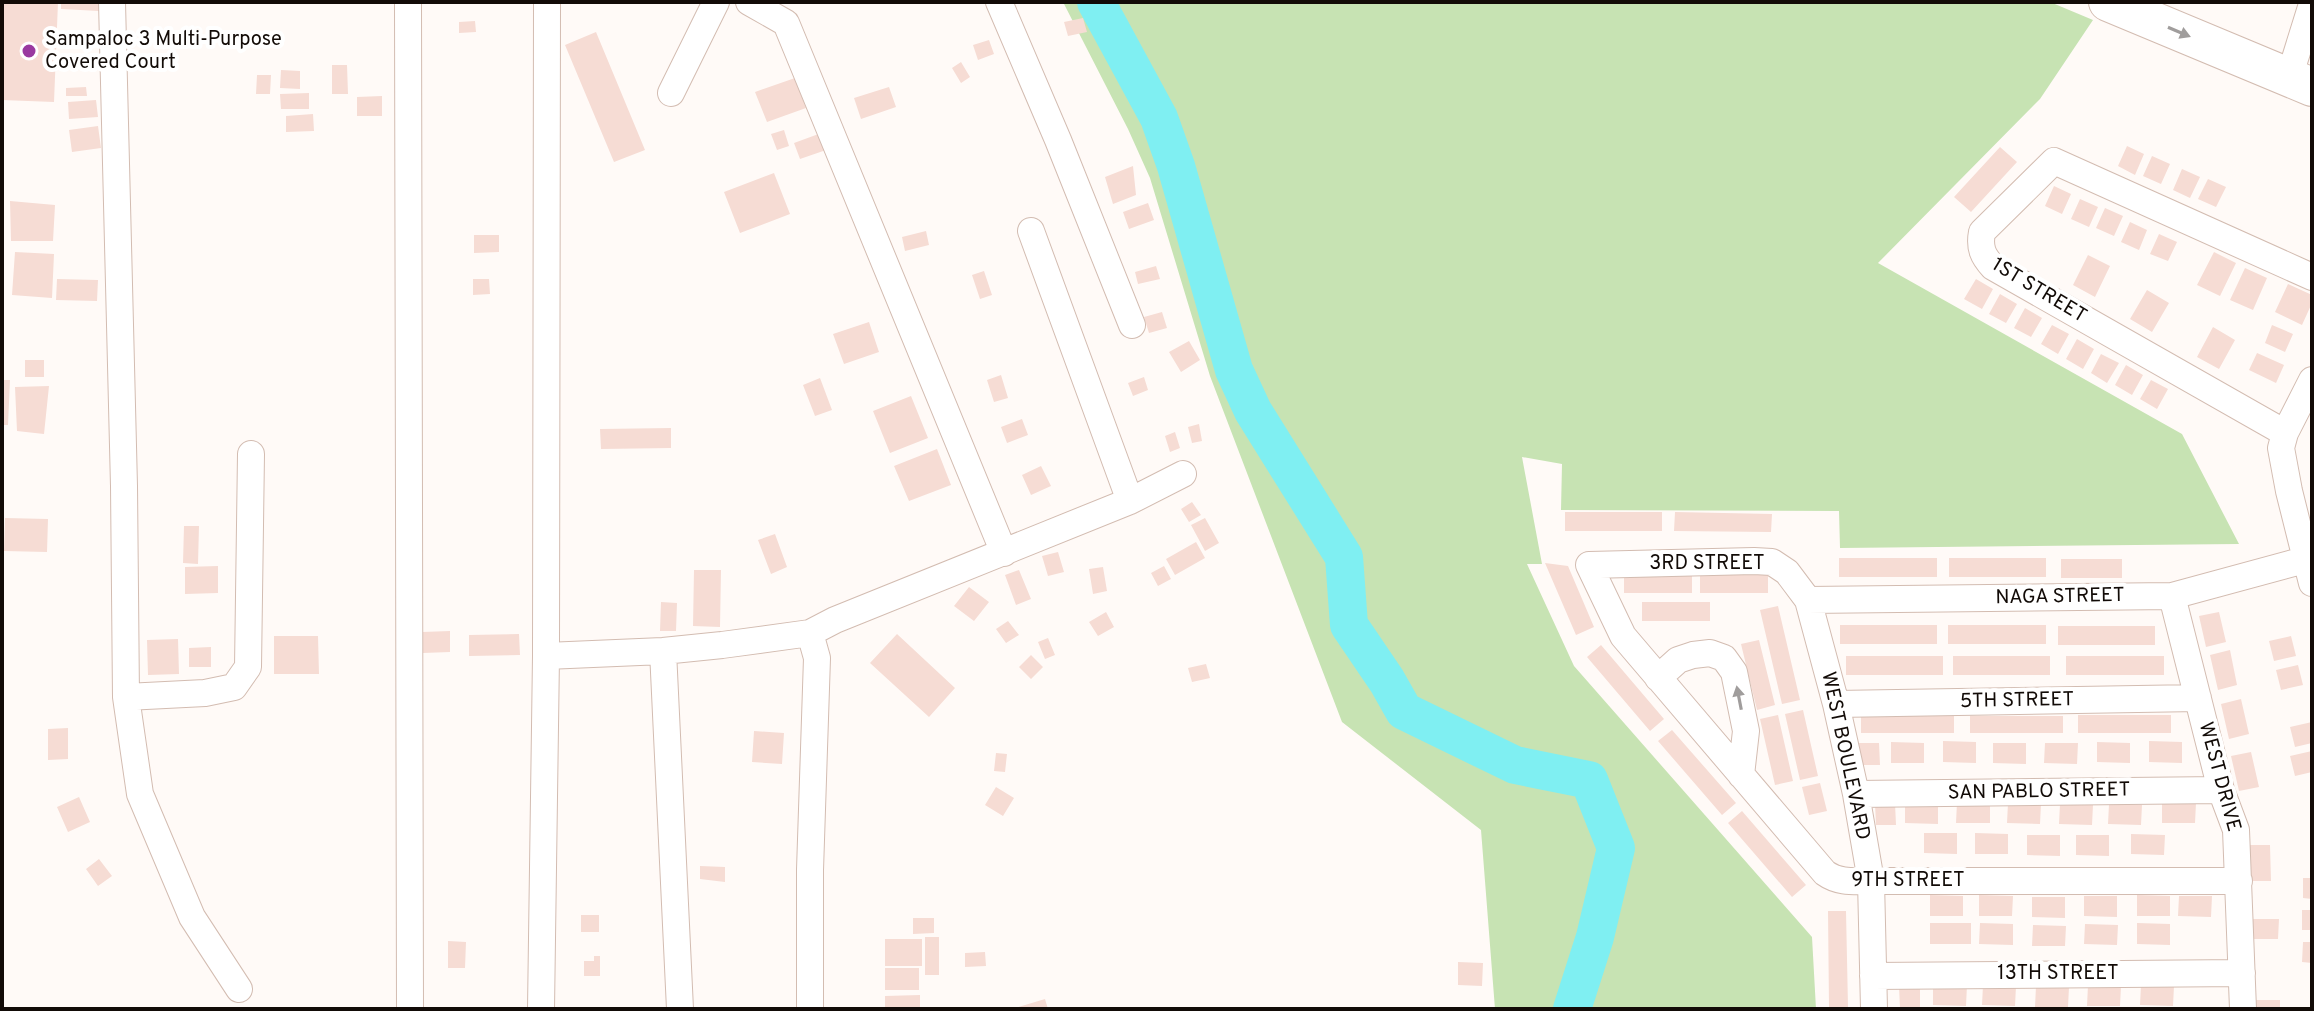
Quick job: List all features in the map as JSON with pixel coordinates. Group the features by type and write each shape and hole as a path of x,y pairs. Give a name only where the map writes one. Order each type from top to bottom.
{"highway":[{"path":"2108,2 2302,69"},
{"path":"2176,2 2302,69"}],"street":[{"path":"112,2 126,697 140,794 192,917 239,989"},
{"path":"408,2 410,1009"},
{"path":"541,1009 546,656 547,2"},
{"path":"671,93 716,2"},
{"path":"749,2 786,23 1004,553"},
{"path":"999,2 1132,325"},
{"path":"2302,69 2312,4"},
{"name":"1ST STREET","path":"2285,433 1993,267 1984,257 1980,244 1982,232 2054,161 2312,277"},
{"path":"1031,231 1130,501"},
{"path":"2310,567 2281,448 2285,433 2312,380"},
{"path":"126,697 205,693 234,687 248,667 251,454"},
{"path":"546,656 663,651 810,633 835,620 1130,501 1183,474"},
{"name":"3RD STREET","path":"1589,565 1772,562 1787,572 1808,600"},
{"name":"9TH STREET","path":"1589,565 1623,636 1832,878 1844,881 2239,881"},
{"name":"NAGA STREET","path":"1808,600 2172,596 2310,567"},
{"name":"WEST DRIVE","path":"2172,596 2221,790 2236,830 2243,1009"},
{"name":"WEST BOULEVARD","path":"1808,600 1836,704 1871,881 1874,1009"},
{"path":"810,633 817,658 810,870 810,1009"},
{"path":"663,651 680,1009"},
{"path":"1658,678 1678,660 1693,655 1710,653 1724,658 1734,672 1746,731 1741,775"},
{"name":"5TH STREET","path":"1836,704 2198,698"},
{"name":"SAN PABLO STREET","path":"1856,794 2221,790"},
{"name":"13TH STREET","path":"1873,976 2242,973"}],"green space":[{"path":"1063,2 2050,2 2093,20 2040,99 1878,263 2182,434 2239,544 1840,548 1839,511 1561,510 1562,464 1522,457 1542,564 1527,564 1574,666 1812,937 1816,1009 1495,1009 1481,830 1342,722 1210,376 1150,178"}],"building":[{"name":"Sampaloc 3 Multi-Purpose Covered Court","path":"2,2 58,2 54,102 2,100"},
{"path":"61,2 99,2 99,11 61,9"},
{"path":"1083,18 1087,32 1068,36 1064,22"},
{"path":"475,21 476,32 459,33 459,22"},
{"path":"596,32 645,150 614,162 565,45"},
{"path":"989,40 994,54 978,60 973,45"},
{"path":"961,62 970,77 961,83 952,68"},
{"path":"332,65 347,65 348,94 332,94"},
{"path":"281,70 300,71 300,89 280,88"},
{"path":"257,75 271,75 270,94 256,94"},
{"path":"795,78 806,108 767,122 755,92"},
{"path":"86,87 87,96 66,96 66,88"},
{"path":"889,87 896,107 861,119 854,98"},
{"path":"309,93 309,109 281,109 280,94"},
{"path":"382,96 382,116 357,116 357,97"},
{"path":"96,100 98,117 69,119 68,102"},
{"path":"313,114 314,131 286,132 286,116"},
{"path":"98,126 101,148 72,152 69,130"},
{"path":"784,130 789,146 777,150 771,134"},
{"path":"824,132 829,149 800,159 794,143"},
{"path":"2127,146 2144,154 2135,175 2118,166"},
{"path":"2000,147 2017,162 1971,212 1954,197"},
{"path":"2152,156 2170,164 2161,184 2143,176"},
{"path":"1133,166 1136,195 1113,204 1105,177"},
{"path":"2182,169 2200,177 2190,198 2173,190"},
{"path":"774,173 790,214 740,233 724,192"},
{"path":"2208,179 2226,187 2216,207 2198,199"},
{"path":"2054,186 2071,194 2062,214 2045,206"},
{"path":"2080,199 2098,207 2089,227 2071,219"},
{"path":"10,201 55,205 53,241 11,241"},
{"path":"1148,203 1154,220 1129,229 1123,212"},
{"path":"2105,208 2123,216 2114,236 2096,228"},
{"path":"2130,222 2147,230 2139,250 2121,242"},
{"path":"926,231 929,245 905,251 902,237"},
{"path":"2159,234 2177,242 2168,261 2150,254"},
{"path":"474,235 499,235 499,252 474,253"},
{"path":"15,252 54,254 52,298 12,295"},
{"path":"2214,252 2236,263 2220,296 2197,285"},
{"path":"2088,255 2110,266 2095,297 2073,285"},
{"path":"1156,266 1160,279 1138,284 1135,272"},
{"path":"2245,268 2267,278 2253,310 2230,300"},
{"path":"984,271 992,295 980,299 972,275"},
{"path":"57,279 98,280 97,301 56,300"},
{"path":"473,279 489,279 490,294 473,295"},
{"path":"1976,279 1993,289 1982,309 1964,299"},
{"path":"2288,284 2312,295 2312,303 2302,325 2275,312"},
{"path":"2147,290 2169,303 2152,332 2130,319"},
{"path":"2000,294 2017,304 2006,323 1989,314"},
{"path":"2025,308 2042,318 2031,337 2014,328"},
{"path":"1162,312 1167,328 1149,333 1144,317"},
{"path":"869,322 879,352 844,364 833,334"},
{"path":"2052,325 2069,334 2058,354 2041,344"},
{"path":"2272,325 2293,334 2285,352 2265,343"},
{"path":"2213,327 2235,340 2219,369 2197,357"},
{"path":"2077,339 2094,349 2083,369 2066,359"},
{"path":"1189,341 1200,360 1181,372 1169,352"},
{"path":"2257,353 2284,365 2276,383 2249,370"},
{"path":"2101,354 2119,363 2107,383 2091,373"},
{"path":"25,360 44,360 44,377 25,377"},
{"path":"2126,365 2143,375 2132,395 2115,385"},
{"path":"1001,375 1008,398 994,402 987,380"},
{"path":"1144,377 1148,390 1133,396 1128,383"},
{"path":"820,378 832,410 815,416 803,385"},
{"path":"2,380 10,380 8,425 2,425"},
{"path":"2151,380 2168,389 2157,409 2140,399"},
{"path":"49,386 44,434 17,431 15,387"},
{"path":"911,396 928,438 890,453 873,411"},
{"path":"1022,419 1028,435 1007,443 1001,427"},
{"path":"1199,424 1202,441 1192,443 1188,427"},
{"path":"671,428 671,448 601,449 600,429"},
{"path":"1175,432 1180,448 1170,452 1165,436"},
{"path":"937,449 951,485 909,501 894,466"},
{"path":"1041,466 1051,486 1031,495 1022,475"},
{"path":"1192,502 1201,515 1189,522 1181,509"},
{"path":"1565,512 1662,512 1662,531 1565,531"},
{"path":"1675,512 1772,514 1771,532 1674,531"},
{"path":"5,518 48,519 47,552 4,551"},
{"path":"1205,518 1219,543 1205,551 1191,525"},
{"path":"184,526 199,526 198,564 183,563"},
{"path":"775,534 787,567 771,574 758,540"},
{"path":"1196,542 1205,558 1175,575 1166,559"},
{"path":"1058,552 1064,572 1048,576 1042,556"},
{"path":"1839,558 1937,558 1937,577 1839,577"},
{"path":"1949,558 2046,558 2046,577 1949,577"},
{"path":"2061,559 2122,559 2122,578 2061,578"},
{"path":"1545,563 1568,566 1594,627 1576,635"},
{"path":"218,566 218,593 185,594 185,567"},
{"path":"1164,566 1171,579 1158,586 1151,573"},
{"path":"1103,567 1107,591 1093,594 1089,569"},
{"path":"694,570 721,570 720,627 693,626"},
{"path":"1019,570 1031,599 1016,605 1005,575"},
{"path":"1624,574 1692,575 1692,593 1624,593"},
{"path":"1700,574 1768,574 1768,593 1700,593"},
{"path":"969,587 989,602 974,621 954,606"},
{"path":"661,602 677,603 676,631 660,631"},
{"path":"1642,602 1710,602 1710,621 1642,621"},
{"path":"1778,606 1800,700 1782,704 1760,610"},
{"path":"1106,612 1114,627 1098,636 1089,622"},
{"path":"2219,612 2226,642 2206,647 2199,616"},
{"path":"1008,621 1019,635 1006,643 996,629"},
{"path":"1840,625 1937,625 1937,644 1840,644"},
{"path":"1948,625 2046,625 2046,644 1948,644"},
{"path":"2058,626 2155,626 2155,645 2058,645"},
{"path":"450,631 450,652 423,653 422,632"},
{"path":"519,634 520,655 469,656 469,635"},
{"path":"897,634 955,688 929,717 870,663"},
{"path":"274,636 318,636 319,674 274,674"},
{"path":"2291,636 2296,656 2274,661 2269,641"},
{"path":"1048,638 1055,655 1045,659 1038,642"},
{"path":"178,639 179,674 148,675 147,640"},
{"path":"1759,640 1775,705 1757,710 1741,644"},
{"path":"1601,645 1664,719 1650,731 1587,657"},
{"path":"211,647 211,667 189,667 189,648"},
{"path":"2230,650 2237,685 2218,690 2210,655"},
{"path":"1031,655 1043,667 1031,679 1019,667"},
{"path":"1846,656 1943,656 1943,675 1846,675"},
{"path":"1953,656 2050,656 2050,675 1953,675"},
{"path":"2066,656 2164,656 2164,675 2066,675"},
{"path":"1206,664 1210,678 1192,682 1188,668"},
{"path":"2298,665 2303,685 2281,690 2276,670"},
{"path":"2241,699 2249,734 2229,739 2221,704"},
{"path":"1803,710 1818,776 1800,780 1785,714"},
{"path":"1778,715 1793,781 1775,785 1760,719"},
{"path":"2078,715 2171,715 2171,733 2078,733"},
{"path":"1861,716 1954,716 1954,733 1861,733"},
{"path":"1970,716 2063,716 2063,733 1970,733"},
{"path":"2312,722 2312,743 2295,747 2290,727"},
{"path":"68,728 68,759 48,760 48,729"},
{"path":"1672,730 1736,803 1722,815 1658,741"},
{"path":"754,731 784,733 782,764 752,762"},
{"path":"1943,741 1976,742 1976,763 1943,762"},
{"path":"2149,741 2182,742 2182,763 2149,762"},
{"path":"1891,742 1924,743 1924,763 1891,763"},
{"path":"2097,742 2130,743 2130,763 2097,762"},
{"path":"1859,743 1879,743 1880,765 1860,765"},
{"path":"1993,743 2026,743 2026,764 1993,763"},
{"path":"2045,743 2078,743 2077,764 2044,763"},
{"path":"2312,751 2312,772 2295,776 2290,756"},
{"path":"2251,752 2259,787 2239,791 2231,756"},
{"path":"996,753 1007,754 1005,772 994,771"},
{"path":"1820,783 1827,811 1809,815 1802,787"},
{"path":"996,787 1014,798 1003,816 985,805"},
{"path":"79,797 90,822 68,832 57,807"},
{"path":"1957,802 1990,803 1990,823 1956,823"},
{"path":"2162,802 2196,803 2195,823 2162,823"},
{"path":"1875,803 1895,803 1896,825 1876,825"},
{"path":"1905,803 1938,804 1938,824 1905,823"},
{"path":"2008,803 2041,803 2040,824 2007,823"},
{"path":"2060,804 2093,805 2092,825 2059,824"},
{"path":"2109,804 2142,805 2141,825 2108,824"},
{"path":"1742,811 1806,885 1792,897 1728,823"},
{"path":"1924,833 1957,833 1957,854 1924,853"},
{"path":"1975,833 2008,834 2008,854 1975,854"},
{"path":"2131,834 2165,835 2164,855 2131,854"},
{"path":"2027,835 2060,835 2060,856 2027,855"},
{"path":"2076,835 2109,835 2109,856 2076,855"},
{"path":"2250,845 2270,845 2271,881 2250,881"},
{"path":"99,859 112,876 98,886 86,869"},
{"path":"700,866 725,867 725,882 700,879"},
{"path":"2303,878 2312,878 2312,899 2303,898"},
{"path":"1930,895 1963,896 1963,916 1930,916"},
{"path":"1979,895 2013,896 2012,916 1979,916"},
{"path":"2137,895 2170,896 2170,916 2137,916"},
{"path":"2084,896 2117,896 2117,917 2084,916"},
{"path":"2179,896 2212,896 2211,917 2178,916"},
{"path":"2032,897 2065,897 2065,918 2032,917"},
{"path":"2302,910 2312,910 2312,930 2302,930"},
{"path":"1828,911 1846,911 1848,1007 1829,1007"},
{"path":"581,915 599,915 599,932 581,932"},
{"path":"913,918 934,918 934,933 913,934"},
{"path":"2252,919 2279,919 2278,939 2252,939"},
{"path":"1930,923 1971,923 1971,944 1930,944"},
{"path":"1980,923 2013,924 2013,945 1979,944"},
{"path":"2137,923 2170,924 2170,945 2137,944"},
{"path":"2085,924 2118,925 2117,945 2084,944"},
{"path":"2033,925 2066,926 2065,946 2032,946"},
{"path":"925,937 939,937 939,975 925,975"},
{"path":"885,939 922,939 922,966 885,966"},
{"path":"448,941 466,942 465,968 448,968"},
{"path":"2303,942 2312,942 2312,963 2302,962"},
{"path":"985,952 986,966 965,967 965,953"},
{"path":"594,956 600,956 600,976 584,976 584,961 594,961"},
{"path":"1458,962 1483,963 1482,986 1458,985"},
{"path":"885,968 919,968 919,990 885,990"},
{"path":"1933,985 1967,985 1966,1006 1933,1005"},
{"path":"1983,985 2016,986 2015,1006 1982,1005"},
{"path":"2088,985 2121,986 2120,1006 2087,1006"},
{"path":"2141,985 2174,986 2173,1006 2140,1005"},
{"path":"1899,986 1920,986 1920,1008 1900,1008"},
{"path":"2036,986 2069,987 2068,1007 2035,1007"},
{"path":"920,995 920,1009 885,1009 885,996"},
{"path":"1045,999 1048,1009 1015,1009 1015,1008"},
{"path":"2254,1000 2280,1000 2280,1009 2254,1009"}],"waterway":[{"path":"1096,2 1159,118 1176,166 1234,370 1253,411 1344,557 1349,625 1404,711 1515,765 1589,780 1616,848 1595,937 1572,1009"}],"place":[{"name":"Sampaloc 3 Multi-Purpose Covered Court","path":"29,51"}]}
